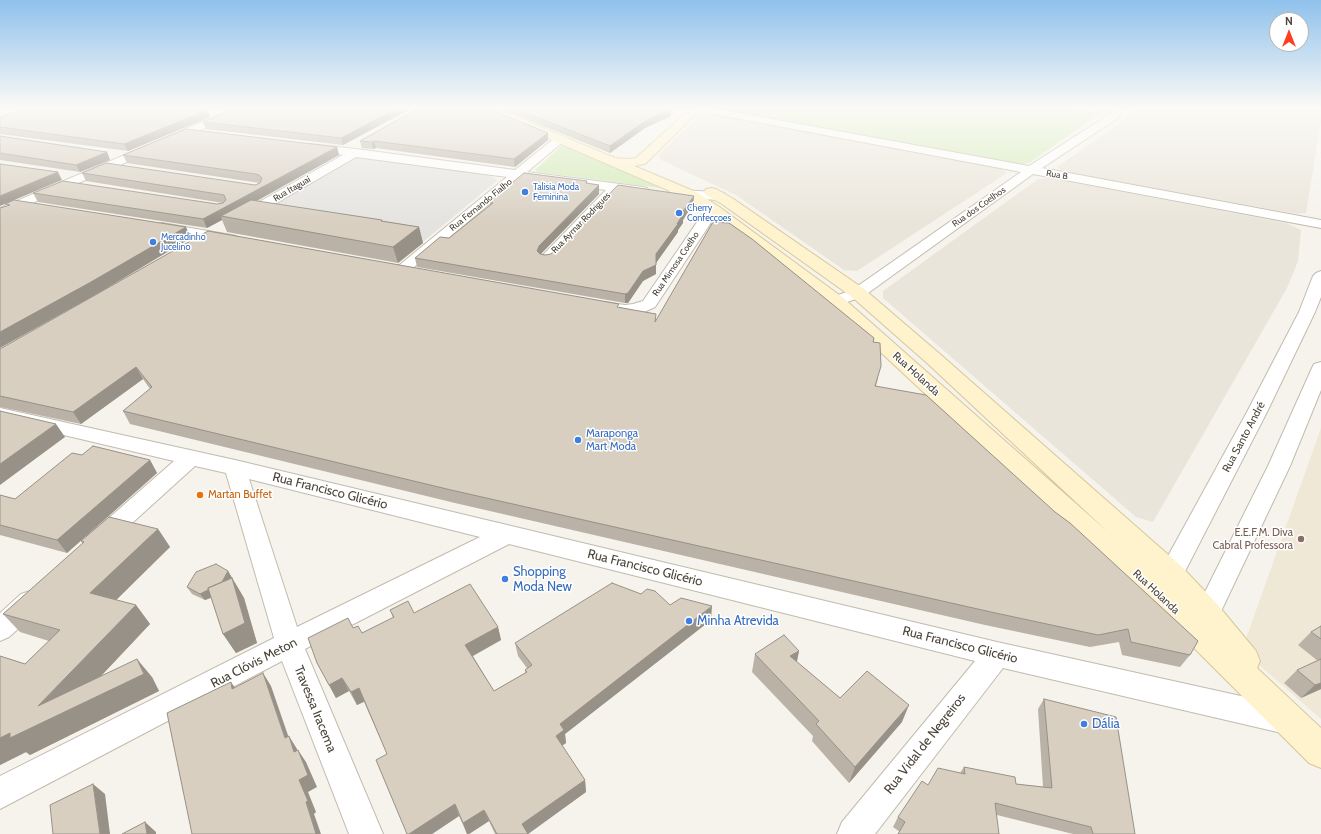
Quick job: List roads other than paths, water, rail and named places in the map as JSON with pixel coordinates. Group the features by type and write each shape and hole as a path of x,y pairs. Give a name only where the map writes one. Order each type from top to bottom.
{"street":[{"path":"0,213 153,147"},
{"path":"334,147 354,148 615,188 691,195"},
{"name":"Rua Fernando Fialho","path":"402,270 550,147"},
{"name":"Rua Holanda","path":"584,147 647,166 697,185 716,203 836,301 1162,581"},
{"path":"628,161 647,147"},
{"name":"Rua B","path":"907,147 1321,224"},
{"name":"Rua dos Coelhos","path":"836,301 858,293 1031,170 1066,147"},
{"name":"Rua Itaguaí","path":"187,247 210,235 354,148"},
{"path":"107,154 130,157"},
{"name":"Rua Holanda","path":"628,161 691,195 716,203 858,293 934,359 1162,581 1203,622 1291,721 1321,751"},
{"path":"109,166 133,170"},
{"path":"56,174 81,178"},
{"path":"67,184 92,188"},
{"name":"Rua Aymar Rodrigues","path":"546,259 615,188"},
{"name":"Rua Mimosa Coelho","path":"587,304 625,310 642,307 649,304 716,203"},
{"path":"19,205 46,209"},
{"path":"148,225 242,241"},
{"path":"387,267 417,272"},
{"name":"Rua Santo André","path":"1162,581 1257,412 1307,312 1321,276"},
{"path":"1203,622 1279,466 1321,368"},
{"name":"Rua Francisco Glicério","path":"0,414 235,468 997,654 1291,721"},
{"path":"84,554 191,458"},
{"name":"Travessa Iracema","path":"235,468 289,644 366,834"},
{"name":"Rua Clóvis Meton","path":"0,793 289,644 508,534"},
{"path":"0,629 48,586"},
{"name":"Rua Vidal de Negreiros","path":"854,834 997,654"}],"place":[{"name":"Talisia Moda Feminina","path":"525,192"},
{"name":"Cherry Confecçoes","path":"679,213"},
{"name":"Mercadinho Jucelino","path":"153,242"},
{"name":"Maraponga Mart Moda","path":"578,440"},
{"name":"Martan Buffet","path":"200,495"},
{"name":"E.E.F.M. Diva Cabral Professora","path":"1301,539"},
{"name":"Shopping Moda New","path":"505,579"},
{"name":"Minha Atrevida","path":"689,621"},
{"name":"Dália","path":"1084,724"}]}
